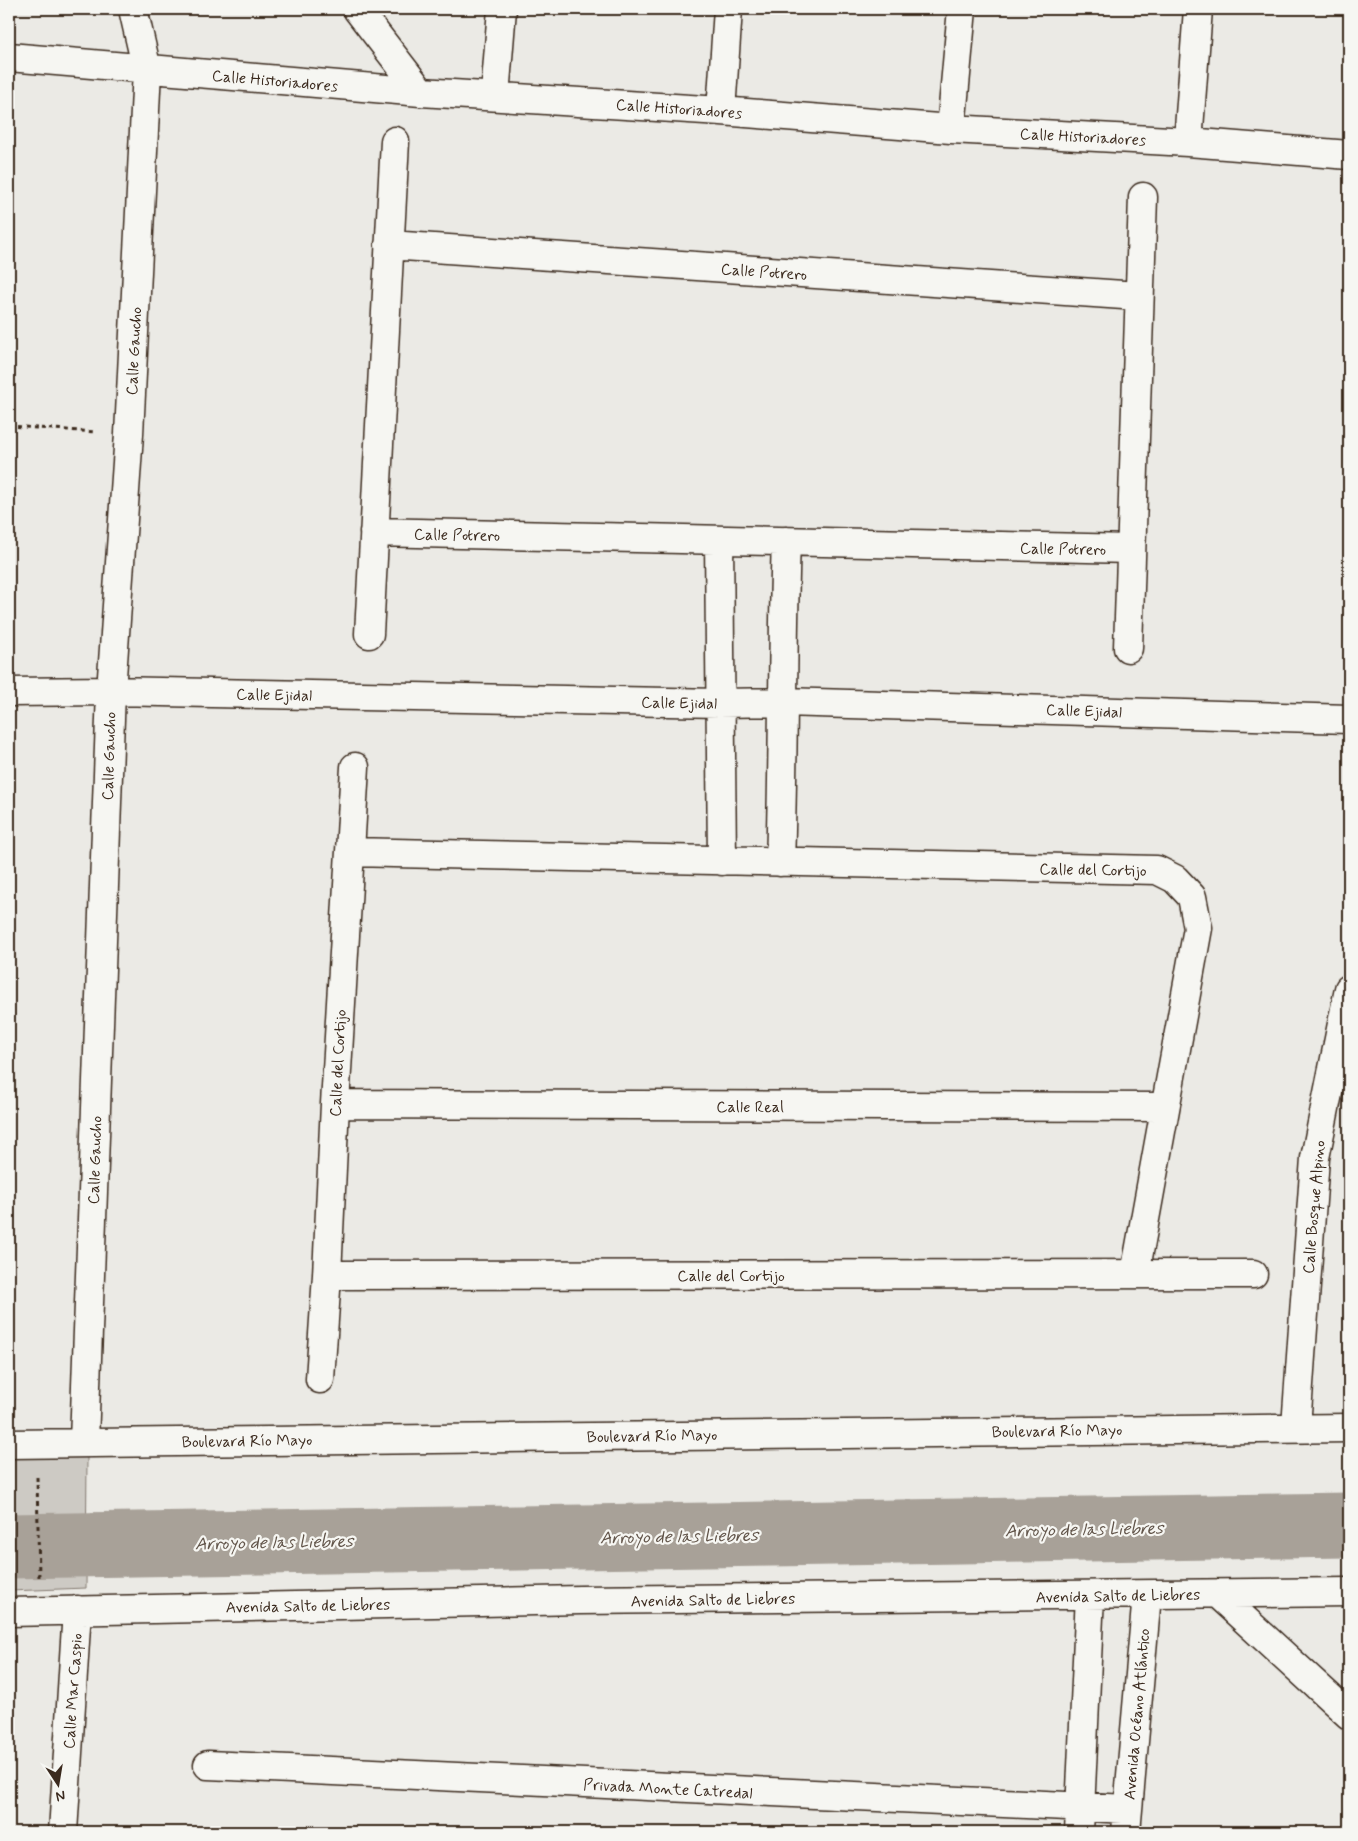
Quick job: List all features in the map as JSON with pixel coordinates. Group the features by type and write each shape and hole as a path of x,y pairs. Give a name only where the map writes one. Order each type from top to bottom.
{"street":[{"name":"Calle Gaucho","path":"84,1442 111,691 129,434 147,70 133,9"},
{"path":"357,9 421,92"},
{"path":"495,96 502,9"},
{"path":"721,111 728,9"},
{"path":"951,129 962,9"},
{"path":"1188,142 1198,9"},
{"name":"Calle Historiadores","path":"9,57 421,92 721,111 951,129 1188,142 1349,155"},
{"path":"369,634 395,140"},
{"path":"1128,648 1138,296 1143,197"},
{"name":"Calle Potrero","path":"389,245 1138,296"},
{"name":"Calle Potrero","path":"374,532 1131,550"},
{"path":"719,540 719,703 722,860"},
{"path":"780,862 786,542"},
{"name":"Calle Ejidal","path":"9,692 111,691 719,703 783,702 1349,719"},
{"name":"Calle del Cortijo","path":"320,1379 355,767"},
{"name":"Calle del Cortijo","path":"350,852 1157,870 1175,879 1192,897 1198,928 1135,1274"},
{"name":"Calle Bosque Alpino","path":"1296,1427 1315,1158 1349,989"},
{"name":"Calle Real","path":"335,1104 1165,1107"},
{"name":"Calle del Cortijo","path":"327,1275 1253,1274"},
{"path":"1296,1427 1349,1428"},
{"name":"Boulevard Río Mayo","path":"9,1444 1296,1427"},
{"name":"Avenida Salto de Liebres","path":"77,1610 580,1600 1349,1592"},
{"path":"1217,1594 1349,1715"},
{"name":"Avenida Océano Atlántico","path":"1127,1821 1147,1595"},
{"path":"1080,1820 1090,1596"},
{"path":"9,1612 77,1610"},
{"name":"Calle Mar Caspio","path":"63,1832 77,1610"},
{"name":"Privada Monte Catredal","path":"208,1765 1080,1820 1127,1821"}],"path":[{"path":"9,426 129,434"},
{"path":"36,1479 37,1566"}],"shaded area":[{"path":"87,1457 86,1588 9,1591 9,1458"}],"waterway":[{"name":"Arroyo de las Liebres","path":"9,1546 1349,1525"}]}
